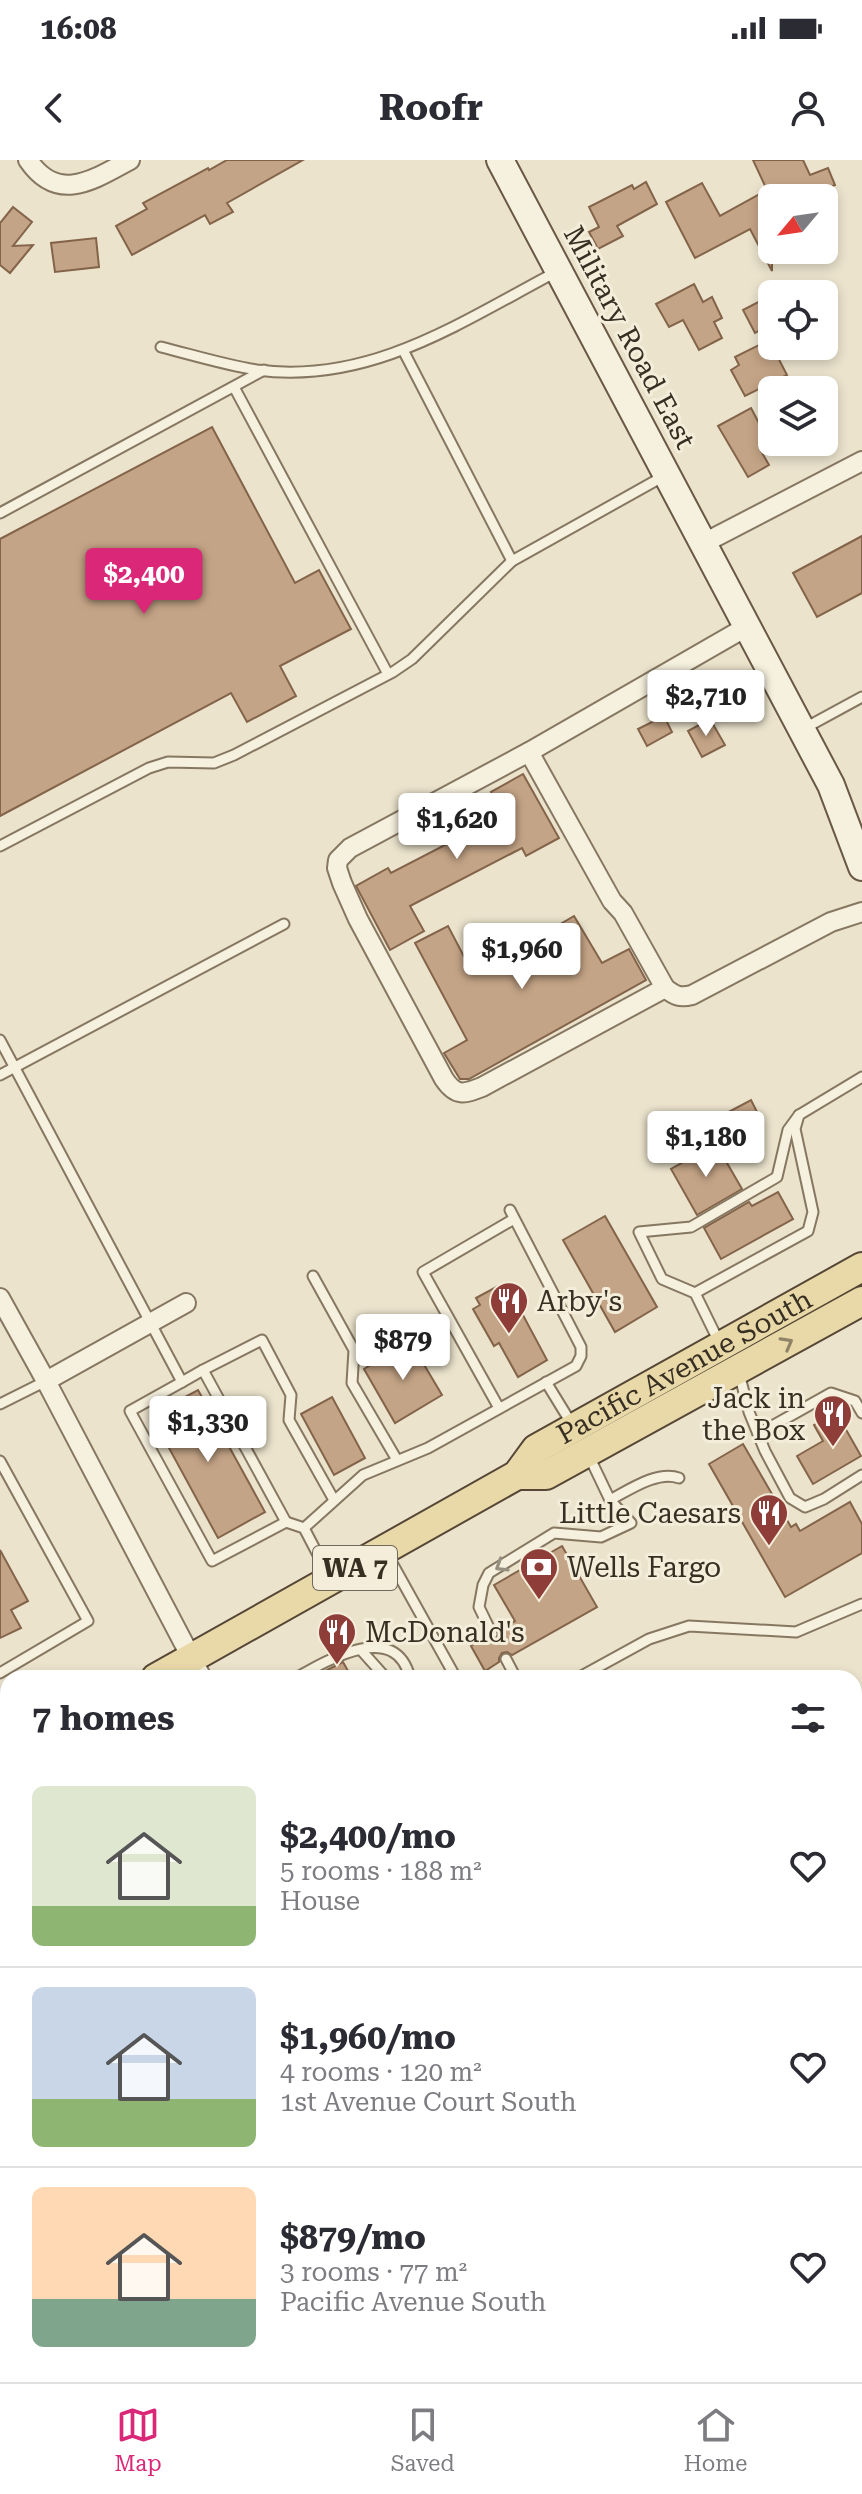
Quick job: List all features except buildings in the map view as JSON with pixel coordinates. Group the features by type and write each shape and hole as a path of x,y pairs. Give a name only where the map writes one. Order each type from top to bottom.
{"main road":[{"name":"Military Road East","path":"500,160 831,785 862,867"},
{"name":"Pacific Avenue South","path":"196,1668 332,1581 517,1475 546,1475 581,1441 722,1347 862,1267"},
{"name":"Pacific Avenue South","path":"581,1441 738,1370 862,1301"}],"street":[{"path":"28,160 42,177 59,185 97,177 130,160"},
{"path":"704,543 862,461"},
{"path":"665,988 482,1087 459,1093 451,1089 444,1079 358,919 342,883 338,860 350,848 529,752 748,626"},
{"path":"529,752 612,901 623,913 665,988 681,997 692,995 831,922 862,912"},
{"path":"0,1298 196,1668"},
{"path":"46,1381 186,1303"}],"lane":[{"path":"161,347 264,370 328,370 359,365 403,350 559,270"},
{"path":"403,350 512,561"},
{"path":"0,513 264,370"},
{"path":"234,387 388,674"},
{"path":"0,846 149,768 168,762 214,763 234,755 388,674 412,659 512,561 667,475"},
{"path":"802,730 862,697"},
{"path":"0,1075 284,924"},
{"path":"0,1040 182,1382"},
{"path":"722,1347 695,1293 662,1279 639,1232 691,1227 777,1177 788,1130 799,1115 862,1077"},
{"path":"695,1293 809,1228 813,1212 795,1129 799,1115"},
{"path":"304,1528 363,1475 428,1448 576,1366 581,1347 512,1214 423,1272 499,1408"},
{"path":"313,1276 354,1350 352,1383 397,1460"},
{"path":"286,1522 212,1561 130,1411 262,1340 291,1395 289,1420 334,1500"},
{"path":"203,1370 286,1522 304,1528 332,1581"},
{"path":"738,1370 749,1412 790,1498 805,1507 862,1475"},
{"path":"0,1404 46,1381"},
{"path":"492,1634 479,1607 489,1573 554,1533 597,1537 631,1523 610,1500 581,1441 546,1382"},
{"path":"758,1434 831,1393 855,1401 862,1413"},
{"path":"0,1461 88,1621 5,1670"},
{"path":"610,1500 653,1479 671,1475 679,1478"},
{"path":"385,1551 452,1670"},
{"path":"593,1670 649,1639 689,1626 796,1632 862,1604"},
{"path":"310,1670 330,1658 384,1647 398,1652 408,1670"},
{"path":"361,1650 379,1670"},
{"path":"506,1659 512,1670"}],"place":[{"name":"Arby's","path":"509,1335"},
{"name":"Jack in the Box","path":"833,1448"},
{"name":"Little Caesars","path":"769,1547"},
{"name":"Wells Fargo","path":"539,1601"},
{"name":"McDonald's","path":"337,1666"}]}
